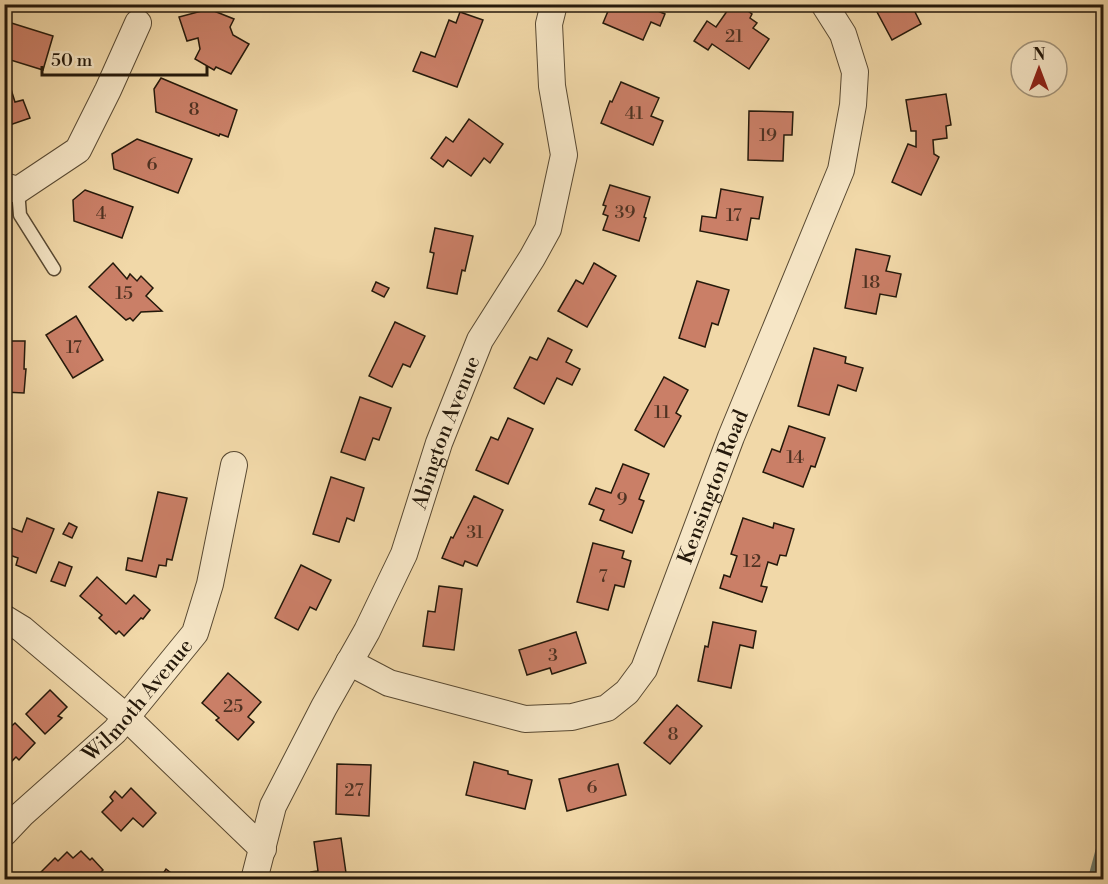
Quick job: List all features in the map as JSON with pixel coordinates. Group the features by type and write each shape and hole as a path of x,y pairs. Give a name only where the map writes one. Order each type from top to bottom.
{"street":[{"name":"Abington Avenue","path":"254,879 273,806 324,707 367,631 404,554 439,443 480,340 548,229 564,155 552,86 549,24 554,4"},
{"name":"Kensington Road","path":"349,662 389,683 525,719 572,717 607,708 627,692 644,669 731,437 841,170 853,105 855,72 843,34 824,4"},
{"path":"11,188 78,150 138,23"},
{"name":"Wilmoth Avenue","path":"4,832 115,730 195,633 210,584 234,465"},
{"path":"4,618 22,629 126,717 263,849"}],"lane":[{"path":"11,188 20,215 54,269"}],"building":[{"path":"611,4 661,4 658,11 665,14 660,26 651,22 643,40 603,23"},
{"path":"732,4 738,4 752,14 750,18 757,23 753,28 769,39 749,69 712,44 708,50 694,41 707,21 716,27"},
{"path":"881,4 911,4 921,24 892,40 876,10 882,7"},
{"path":"209,9 234,19 230,27 233,35 249,44 231,74 216,67 214,70 195,59 200,49 198,38 187,41 179,17"},
{"path":"460,12 483,20 457,87 413,71 421,52 435,57 449,20 456,23"},
{"path":"5,21 53,36 43,70 4,58"},
{"path":"161,78 237,110 228,137 220,134 219,136 156,112 154,89"},
{"path":"621,82 659,98 651,116 663,121 653,145 601,123"},
{"path":"10,86 15,102 23,100 30,118 4,127 4,88"},
{"path":"946,94 951,125 946,126 947,138 933,140 934,154 939,157 921,195 892,182 908,144 916,147 916,131 911,131 906,100"},
{"path":"749,111 793,112 792,135 784,135 783,161 748,160"},
{"path":"469,119 503,144 490,163 484,158 471,176 448,160 443,167 431,158 446,137 453,142"},
{"path":"137,139 192,159 178,193 114,169 112,154"},
{"path":"610,185 650,197 639,241 603,230 608,216 603,214 606,206 603,205"},
{"path":"721,189 763,197 759,219 751,218 747,240 700,231 702,216 716,218"},
{"path":"85,190 133,207 122,238 74,221 73,200"},
{"path":"435,228 473,236 457,294 427,288 434,253 430,252"},
{"path":"856,249 890,256 886,271 901,274 896,297 880,294 876,314 845,308"},
{"path":"113,263 127,279 130,274 137,281 141,276 153,288 146,296 162,311 141,312 133,321 130,318 126,320 89,287"},
{"path":"594,263 616,276 587,327 558,311 576,280 583,284"},
{"path":"697,281 729,290 718,325 712,323 705,347 679,338"},
{"path":"376,282 389,288 384,297 372,291"},
{"path":"76,316 103,360 73,378 46,335"},
{"path":"395,322 425,336 410,367 403,364 392,387 369,376"},
{"path":"548,338 572,350 566,362 580,369 572,385 557,378 544,404 514,388 530,357 537,360"},
{"path":"4,341 25,341 24,393 4,392"},
{"path":"814,348 846,357 845,363 863,368 856,391 838,385 829,415 798,406"},
{"path":"664,377 688,390 676,413 681,416 664,447 635,430"},
{"path":"360,397 391,408 379,440 373,438 365,460 341,452"},
{"path":"508,418 533,429 508,484 476,470 491,437 498,440"},
{"path":"789,426 825,438 815,467 811,466 803,487 763,472 772,449 780,452"},
{"path":"623,464 649,474 639,499 644,501 632,533 600,520 604,510 589,504 596,488 611,493"},
{"path":"331,477 364,488 354,521 347,518 339,542 313,534"},
{"path":"158,492 187,498 172,560 167,559 166,566 159,565 156,577 126,570 128,558 142,561"},
{"path":"474,496 503,510 477,566 465,561 463,566 442,558"},
{"path":"27,518 54,529 36,573 16,565 18,558 4,553 4,525 22,532"},
{"path":"743,518 773,528 774,523 794,529 786,556 780,555 777,565 768,562 761,586 767,587 762,602 720,588 724,575 730,577 737,556 731,554"},
{"path":"69,523 77,527 72,538 63,534"},
{"path":"593,543 624,551 622,558 631,561 624,587 615,585 608,610 577,602"},
{"path":"59,562 72,567 65,586 51,581"},
{"path":"301,565 331,580 316,610 310,607 298,630 275,618"},
{"path":"97,577 126,604 134,595 150,610 124,636 119,631 116,634 99,618 102,615 80,596"},
{"path":"439,586 462,589 454,650 423,646 428,611 435,612"},
{"path":"713,622 756,631 753,648 740,645 731,688 698,681 705,646 708,647"},
{"path":"576,632 586,663 552,674 550,668 527,675 519,650"},
{"path":"228,673 261,702 248,717 254,722 238,740 216,720 219,718 202,703"},
{"path":"50,690 67,707 58,716 62,718 45,734 26,714"},
{"path":"677,705 702,726 670,764 644,743"},
{"path":"15,723 35,743 19,760 16,757 7,766 4,764 4,733"},
{"path":"474,762 532,780 525,809 466,795"},
{"path":"337,764 371,765 369,816 336,814"},
{"path":"618,764 626,795 567,811 559,779"},
{"path":"131,788 156,813 143,827 133,818 121,831 102,812 113,801 110,797 115,791 122,798"},
{"path":"341,838 347,880 312,880 311,872 318,871 314,842"},
{"path":"81,851 90,860 92,858 103,870 93,880 84,880 78,873 71,880 42,880 38,875 55,858 58,861 67,852 73,858"},
{"path":"166,869 180,880 159,880"}],"waterway":[{"path":"1091,880 1104,832"}]}
